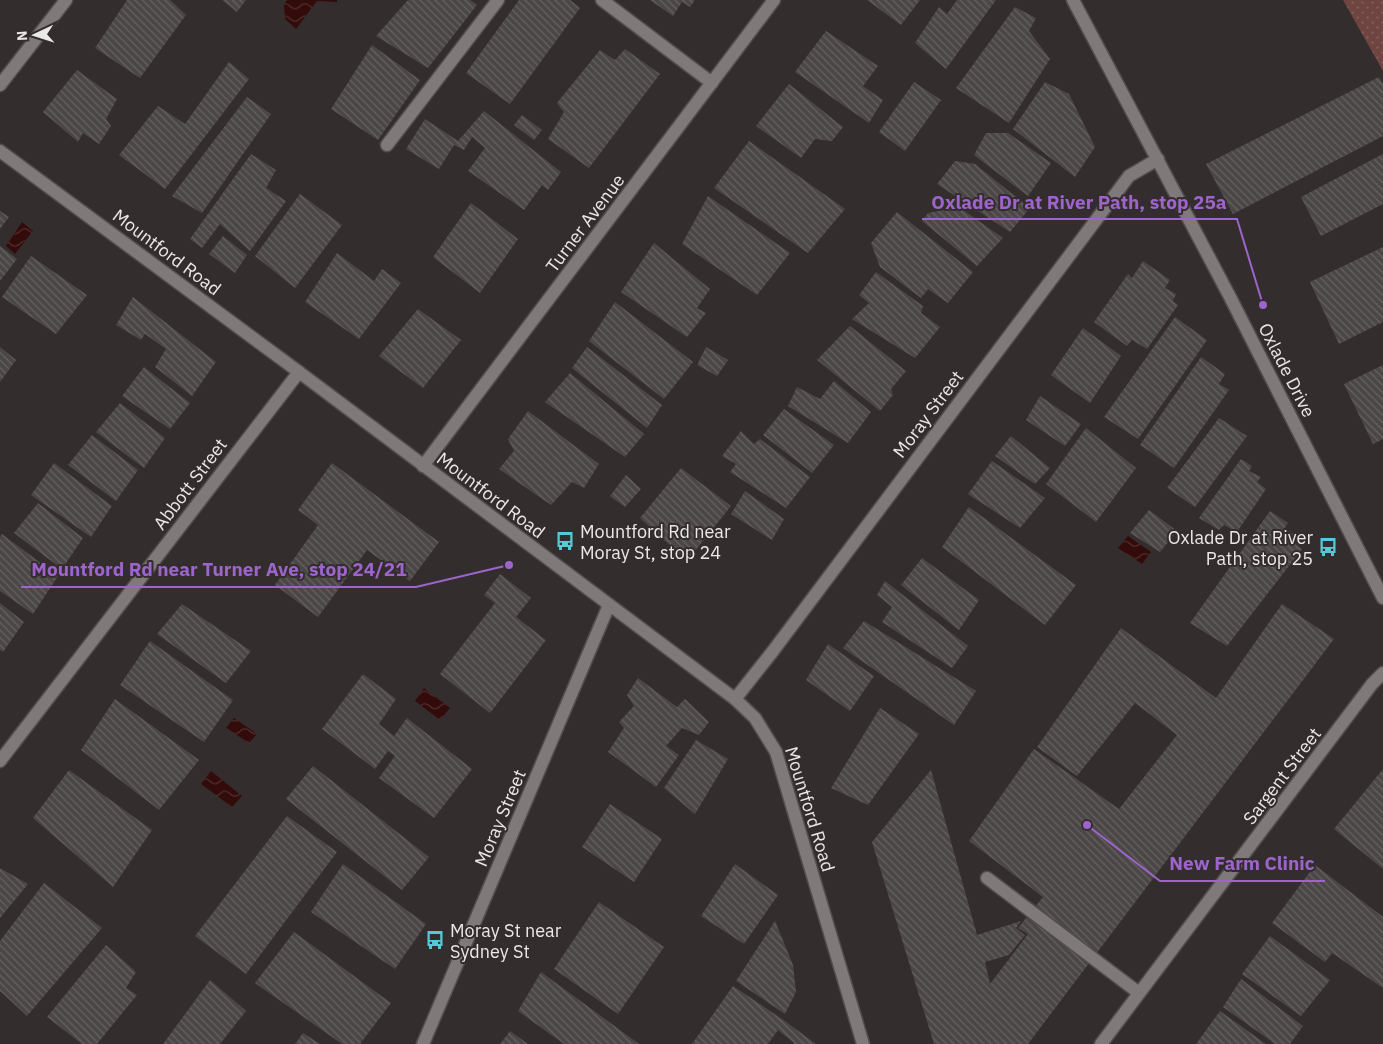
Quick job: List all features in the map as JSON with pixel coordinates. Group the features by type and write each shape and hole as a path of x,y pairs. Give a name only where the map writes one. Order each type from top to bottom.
{"street":[{"path":"0,85 66,0"},
{"path":"387,145 498,0"},
{"path":"602,0 712,83"},
{"name":"Turner Avenue","path":"423,466 774,0"},
{"name":"Oxlade Drive","path":"1073,0 1158,159 1383,598"},
{"name":"Mountford Road","path":"0,151 299,372 734,699 756,718 776,752 863,1044"},
{"name":"Moray Street","path":"734,699 779,643 1129,176 1158,159"},
{"name":"Abbott Street","path":"0,761 299,372"},
{"name":"Moray Street","path":"423,1044 609,605"},
{"name":"Sargent Street","path":"1101,1044 1366,692 1383,673"},
{"path":"987,878 1139,993"}],"shaded area":[{"path":"1343,0 1383,0 1383,71"}],"water":[{"path":"287,0 337,0 337,2 317,1 296,29 285,19 284,5"},
{"path":"22,222 33,231 15,254 6,246"},
{"path":"1128,536 1151,552 1142,564 1118,548"},
{"path":"424,688 450,708 440,720 415,701"},
{"path":"234,718 257,734 249,743 226,728"},
{"path":"211,771 242,796 232,807 201,784"}],"building":[{"path":"127,0 170,0 186,15 140,78 95,48"},
{"path":"222,0 246,0 237,12"},
{"path":"408,0 470,0 477,5 428,68 376,36"},
{"path":"519,0 570,0 580,8 510,104 466,73"},
{"path":"650,0 695,0 690,7 682,2 673,16"},
{"path":"867,0 920,0 901,25"},
{"path":"957,0 996,0 946,69 915,43 939,7 947,14"},
{"path":"1015,7 1036,18 1029,31 1050,59 1009,123 956,88"},
{"path":"826,31 878,66 863,86 883,100 869,123 795,72"},
{"path":"372,45 420,80 378,140 331,109"},
{"path":"625,49 660,74 589,168 548,139 564,112 557,103 600,50 615,60"},
{"path":"229,62 249,79 165,189 119,155 158,106 185,124"},
{"path":"77,70 117,99 106,119 111,126 99,144 83,133 78,142 43,112"},
{"path":"1379,77 1383,84 1383,136 1233,214 1206,164"},
{"path":"914,82 941,100 905,151 879,132"},
{"path":"1045,82 1069,94 1095,147 1075,177 1013,129"},
{"path":"789,84 843,127 832,141 815,139 801,158 756,126"},
{"path":"247,97 271,114 202,213 172,196"},
{"path":"484,111 561,172 548,190 542,185 524,210 468,171 485,148 472,137 464,150 454,145 439,169 406,149 425,119 458,141"},
{"path":"522,115 542,130 534,140 514,125"},
{"path":"986,133 1008,133 1051,163 1028,196 974,155"},
{"path":"749,141 845,209 808,253 714,188"},
{"path":"251,154 276,170 266,188 286,201 250,251 220,224 202,248 190,239"},
{"path":"1383,154 1383,204 1321,236 1301,197"},
{"path":"955,161 975,164 1030,208 1010,232 937,184"},
{"path":"300,194 342,225 295,288 255,256"},
{"path":"708,196 790,253 757,295 682,244"},
{"path":"471,203 518,239 480,293 433,257"},
{"path":"959,207 1003,238 977,266 922,221 928,213"},
{"path":"0,211 9,217 0,229"},
{"path":"897,212 973,272 948,303 928,289 921,298 880,267 871,243"},
{"path":"223,236 247,255 235,273 209,254"},
{"path":"654,243 710,289 697,308 706,313 687,337 621,292"},
{"path":"0,246 17,259 0,281"},
{"path":"1383,247 1383,322 1339,344 1310,282"},
{"path":"337,253 374,281 382,269 401,283 359,339 305,302"},
{"path":"31,256 87,295 56,334 2,297"},
{"path":"1143,261 1170,280 1165,288 1176,294 1173,301 1178,305 1147,349 1132,340 1127,346 1094,322 1128,274 1132,278"},
{"path":"876,272 923,306 921,313 940,327 915,358 852,319 869,303 859,295"},
{"path":"133,297 216,362 192,396 155,367 166,349 145,334 141,340 116,325"},
{"path":"615,302 693,362 664,399 589,341"},
{"path":"418,309 461,340 423,388 379,356"},
{"path":"1175,317 1207,340 1138,439 1104,417"},
{"path":"850,326 906,371 891,389 893,395 880,411 817,360"},
{"path":"1083,328 1121,356 1090,403 1051,375"},
{"path":"0,347 16,360 0,382"},
{"path":"587,347 662,405 647,428 572,368"},
{"path":"706,347 728,360 717,376 697,365"},
{"path":"1201,357 1225,374 1219,384 1229,390 1174,468 1140,445"},
{"path":"1383,365 1383,439 1373,444 1344,384"},
{"path":"144,367 190,403 170,429 122,396"},
{"path":"570,373 644,434 625,457 545,402"},
{"path":"834,381 871,412 848,443 788,406 797,387 820,399"},
{"path":"1040,396 1081,424 1065,446 1026,420"},
{"path":"120,403 165,438 144,468 96,432"},
{"path":"784,409 834,445 812,473 763,435"},
{"path":"528,411 599,464 584,488 572,482 551,505 499,469 514,451 508,439"},
{"path":"1219,418 1247,436 1195,507 1167,488"},
{"path":"1086,428 1136,468 1096,522 1046,484"},
{"path":"741,431 754,444 760,439 810,477 786,508 730,472 736,464 722,456"},
{"path":"92,435 138,470 116,501 68,465"},
{"path":"1011,436 1050,468 1035,484 995,456"},
{"path":"1241,459 1252,466 1249,471 1261,477 1257,482 1266,489 1237,532 1224,525 1219,530 1199,518"},
{"path":"992,461 1045,498 1020,528 968,494"},
{"path":"54,463 112,506 91,537 31,495"},
{"path":"332,463 439,542 410,581 367,550 318,617 275,585 318,525 298,510"},
{"path":"681,468 731,506 687,561 640,518"},
{"path":"626,475 641,489 625,507 610,496"},
{"path":"745,491 784,519 772,540 731,514"},
{"path":"38,503 83,538 62,569 14,533"},
{"path":"969,507 1076,585 1045,625 942,547"},
{"path":"1149,510 1177,531 1160,552 1130,533"},
{"path":"1270,511 1288,523 1284,529 1297,536 1293,542 1302,549 1227,646 1190,623"},
{"path":"2,534 58,576 33,614 0,591 0,537"},
{"path":"922,558 979,600 959,630 901,585"},
{"path":"500,574 531,598 516,617 546,640 490,713 440,674 495,603 484,595"},
{"path":"885,581 968,646 952,668 882,622 892,607 877,595"},
{"path":"0,603 24,622 3,652 0,650"},
{"path":"182,604 251,651 226,683 157,634"},
{"path":"1282,604 1334,639 1028,1044 934,1044 872,842 931,770 977,935 1021,921 1016,928 1025,935 1009,955 985,962 990,984 1028,934 1018,928 1043,897 969,841 1034,749 1119,809 1177,735 1135,703 1077,776 1037,747 1121,628 1216,698"},
{"path":"864,621 976,691 954,725 843,648"},
{"path":"150,641 233,700 204,742 120,685"},
{"path":"828,644 874,676 850,711 806,680"},
{"path":"363,674 396,699 379,724 394,736 407,718 472,769 434,818 379,778 395,756 388,751 375,769 322,729"},
{"path":"638,678 677,707 685,699 709,722 699,735 682,728 666,746 679,755 656,787 608,752 624,728 619,722 634,706 627,695"},
{"path":"115,699 199,760 159,810 81,750"},
{"path":"880,708 919,734 868,805 831,788"},
{"path":"696,740 728,759 695,814 664,788"},
{"path":"313,766 429,857 402,890 286,799"},
{"path":"1383,769 1383,869 1334,829"},
{"path":"69,770 152,830 113,887 33,818"},
{"path":"610,804 662,839 634,882 582,847"},
{"path":"287,816 337,852 246,974 195,936"},
{"path":"343,864 426,924 395,969 311,912"},
{"path":"735,864 778,895 744,944 701,916"},
{"path":"1315,865 1383,917 1383,988 1332,953 1325,962 1272,923"},
{"path":"0,868 28,884 0,918"},
{"path":"44,883 102,928 27,1016 0,991 0,941"},
{"path":"599,902 664,947 618,1014 554,969"},
{"path":"775,921 793,965 796,992 785,1014 736,981"},
{"path":"294,932 391,1003 360,1044 342,1044 255,983"},
{"path":"1270,936 1330,980 1301,1016 1242,974"},
{"path":"106,945 136,972 126,988 137,995 97,1044 82,1044 47,1017"},
{"path":"541,972 639,1044 564,1044 518,1011"},
{"path":"1241,979 1303,1026 1290,1044 1275,1044 1223,1007"},
{"path":"210,980 246,1011 220,1044 163,1044"},
{"path":"733,986 816,1044 793,1044 778,1030 768,1044 692,1044"},
{"path":"1220,1011 1266,1044 1196,1044"},
{"path":"510,1031 528,1044 500,1044"},
{"path":"303,1033 320,1044 295,1044"}],"place":[{"name":"Oxlade Dr at River Path, stop 25a","path":"1263,305"},
{"name":"Mountford Rd near Moray St, stop 24","path":"565,541"},
{"name":"Oxlade Dr at River Path, stop 25","path":"1328,547"},
{"name":"Mountford Rd near Turner Ave, stop 24/21","path":"509,565"},
{"name":"New Farm Clinic","path":"1087,825"},
{"name":"Moray St near Sydney St","path":"435,940"}]}
